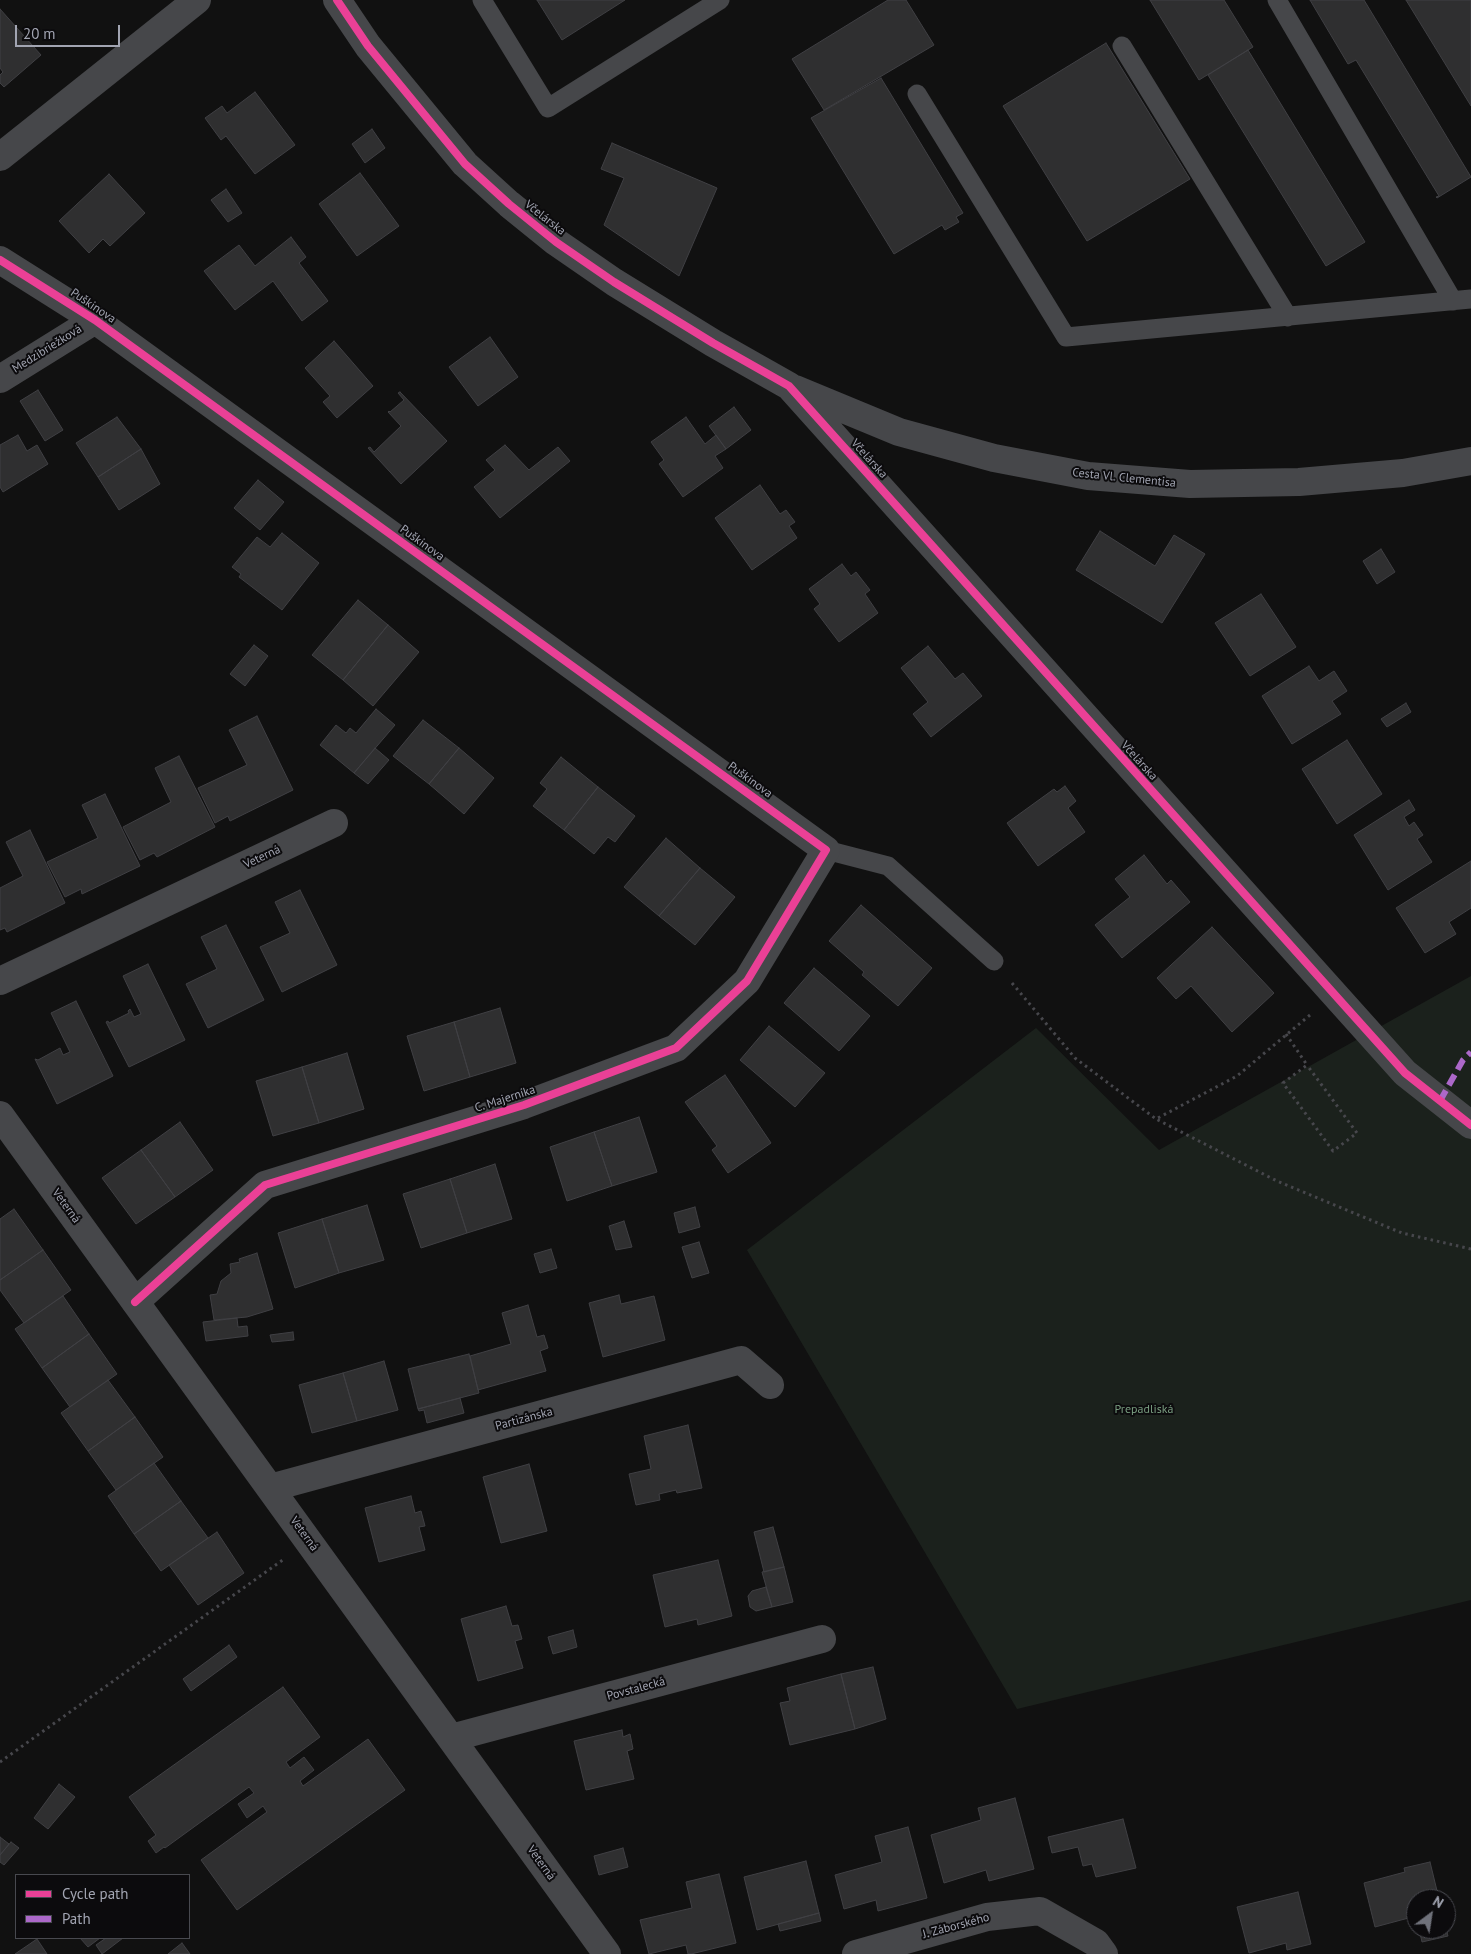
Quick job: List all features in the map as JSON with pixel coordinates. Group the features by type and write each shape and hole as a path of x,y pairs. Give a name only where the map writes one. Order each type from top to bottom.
{"street":[{"path":"0,157 197,0"},
{"name":"Včelárska","path":"337,0 368,46 465,164 509,204 556,242 614,282 713,343 789,386 1405,1073 1471,1125"},
{"name":"Puškinova","path":"0,260 95,320 826,850"},
{"name":"Medzibriežková","path":"0,379 95,320"},
{"name":"Cesta Vl. Clementisa","path":"789,386 899,432 994,458 1088,476 1190,484 1300,482 1403,473 1471,461"},
{"name":"Veterná","path":"0,981 334,823"},
{"name":"C. Majerníka","path":"135,1302 265,1185 524,1105 676,1048 746,981 826,850"},
{"name":"Veterná","path":"0,1115 607,1954"},
{"name":"Partizánska","path":"270,1488 741,1360 770,1385"},
{"name":"Povstalecká","path":"451,1738 822,1639"},
{"name":"J. Záborského","path":"856,1954 987,1917 1040,1911 1096,1943 1104,1954"}],"lane":[{"path":"482,0 548,108 720,0"},
{"path":"917,94 1066,337 1462,300 1277,0"},
{"path":"1122,46 1288,316"},
{"path":"826,850 888,866 994,961"}],"path":[{"path":"994,961 1075,1058 1156,1119 1277,1181 1402,1233 1471,1249"},
{"path":"1156,1119 1237,1076 1334,996"},
{"path":"1286,1034 1357,1133 1333,1151 1283,1083 1307,1065"},
{"path":"0,1762 309,1542"}],"green space":[{"name":"Prepadliská","path":"1471,976 1471,1600 1017,1709 747,1250 1036,1028 1159,1150"}],"building":[{"path":"537,0 625,0 562,40"},
{"path":"888,0 906,0 934,45 824,110 792,59"},
{"path":"1150,0 1224,0 1253,47 1199,80"},
{"path":"1310,0 1364,0 1471,177 1437,198 1436,197 1439,196 1356,60 1348,64"},
{"path":"1406,0 1471,0 1471,106"},
{"path":"0,9 41,55 4,87 0,83 0,75 3,72 0,68"},
{"path":"1106,43 1190,179 1087,241 1003,106"},
{"path":"1248,50 1365,242 1326,266 1208,75"},
{"path":"881,78 963,213 956,217 959,222 945,230 942,225 894,254 811,118"},
{"path":"255,92 295,145 255,174 226,136 221,140 205,118 222,106 227,113"},
{"path":"372,129 385,148 365,163 352,144"},
{"path":"612,143 717,188 679,276 604,225 624,178 601,169"},
{"path":"360,173 399,226 357,256 319,204"},
{"path":"109,174 145,213 110,246 103,239 89,253 59,221"},
{"path":"226,189 242,213 228,222 211,200"},
{"path":"291,237 306,257 299,263 328,301 302,321 273,281 235,310 204,271 239,245 255,266"},
{"path":"490,337 518,377 478,406 449,367"},
{"path":"334,341 373,386 337,418 323,402 330,396 305,368"},
{"path":"38,390 63,430 45,441 20,401"},
{"path":"400,392 447,441 401,484 368,448 370,447 374,452 401,426 388,412 404,400 398,393"},
{"path":"734,407 751,430 726,449 709,426"},
{"path":"117,417 141,449 98,477 76,443"},
{"path":"686,417 705,444 716,435 726,449 715,456 723,468 683,497 659,464 664,460 651,442"},
{"path":"18,435 27,451 37,445 48,464 3,492 0,487 0,445"},
{"path":"505,445 529,470 558,447 570,461 500,518 474,487 495,470 486,460"},
{"path":"141,449 160,484 119,510 98,477"},
{"path":"258,480 284,502 260,530 234,508"},
{"path":"760,485 780,514 786,510 795,522 789,526 797,538 752,570 715,518"},
{"path":"1100,531 1155,566 1174,535 1205,554 1162,623 1076,570"},
{"path":"282,533 319,563 282,610 239,577 241,574 232,567 257,537 270,547"},
{"path":"1381,549 1395,572 1377,584 1363,561"},
{"path":"842,564 851,576 856,572 870,590 865,594 878,613 839,642 814,609 820,604 809,589"},
{"path":"1261,594 1296,647 1250,676 1215,623"},
{"path":"358,600 388,625 343,680 312,655"},
{"path":"388,625 419,652 373,706 343,680"},
{"path":"254,645 268,656 245,686 230,674"},
{"path":"928,646 955,679 963,673 982,696 931,737 913,714 928,702 901,668"},
{"path":"1309,666 1319,681 1334,671 1347,691 1332,701 1341,714 1292,744 1262,696"},
{"path":"1406,703 1411,712 1387,727 1381,719"},
{"path":"376,709 395,725 354,773 320,745 336,725 346,733 350,728 356,733"},
{"path":"257,716 293,790 230,821 228,816 215,823 198,788 247,765 229,730"},
{"path":"423,720 459,748 429,784 393,756"},
{"path":"1347,740 1382,794 1337,824 1302,769"},
{"path":"375,748 389,760 368,784 354,773"},
{"path":"459,748 494,778 464,814 429,784"},
{"path":"179,756 215,827 157,857 154,853 140,860 123,827 171,802 155,768"},
{"path":"561,757 598,787 564,830 533,806 547,789 540,783"},
{"path":"1065,786 1076,801 1068,808 1085,832 1038,866 1007,823 1054,789 1057,792"},
{"path":"598,787 635,816 615,842 608,837 594,854 564,830"},
{"path":"105,794 140,866 82,894 81,889 65,897 47,862 98,838 82,805"},
{"path":"1409,800 1415,810 1404,817 1409,826 1414,822 1423,835 1417,839 1432,862 1388,890 1354,835"},
{"path":"30,830 65,903 7,932 5,928 0,930 0,888 23,876 6,842"},
{"path":"666,838 700,868 659,916 624,887"},
{"path":"1144,855 1167,884 1171,880 1190,902 1122,958 1095,925 1130,897 1115,879"},
{"path":"1471,861 1471,908 1449,922 1456,934 1425,953 1396,908"},
{"path":"700,868 735,897 695,945 659,916"},
{"path":"300,890 337,965 282,992 260,947 290,933 275,902"},
{"path":"861,905 932,968 898,1006 862,975 864,972 829,941"},
{"path":"226,925 264,1000 208,1028 186,984 217,969 201,937"},
{"path":"1212,927 1274,993 1232,1032 1191,986 1176,999 1157,978"},
{"path":"148,964 185,1040 129,1067 106,1022 108,1021 109,1023 129,1013 130,1009 134,1017 141,1014 123,976"},
{"path":"814,968 870,1016 839,1051 784,1003"},
{"path":"76,1001 113,1076 57,1104 35,1059 38,1060 60,1048 63,1055 70,1052 51,1013"},
{"path":"500,1008 516,1063 470,1077 454,1022"},
{"path":"454,1022 470,1077 424,1091 407,1036"},
{"path":"769,1026 825,1073 795,1107 740,1060"},
{"path":"347,1053 364,1109 319,1123 302,1067"},
{"path":"302,1067 319,1123 273,1136 256,1081"},
{"path":"725,1075 771,1143 728,1173 712,1150 717,1146 685,1102"},
{"path":"639,1117 657,1172 612,1186 594,1132"},
{"path":"180,1122 213,1170 175,1197 141,1150"},
{"path":"594,1132 612,1186 567,1201 550,1147"},
{"path":"141,1150 175,1197 136,1224 102,1178"},
{"path":"495,1164 512,1219 467,1233 450,1179"},
{"path":"450,1179 467,1233 421,1248 403,1194"},
{"path":"367,1205 384,1260 339,1273 322,1219"},
{"path":"695,1207 700,1227 679,1233 674,1213"},
{"path":"14,1209 43,1250 0,1280 0,1219"},
{"path":"322,1219 339,1273 295,1288 278,1233"},
{"path":"624,1221 632,1247 616,1250 609,1226"},
{"path":"699,1242 709,1273 692,1278 682,1247"},
{"path":"551,1249 557,1268 540,1273 534,1254"},
{"path":"43,1250 71,1290 24,1323 0,1290 0,1280"},
{"path":"257,1253 273,1309 247,1317 214,1320 210,1295 217,1294 221,1281 231,1273 230,1264 240,1262 239,1259"},
{"path":"619,1295 621,1304 654,1296 665,1340 603,1357 589,1303"},
{"path":"63,1296 89,1334 42,1368 15,1329"},
{"path":"528,1305 537,1337 544,1335 548,1348 540,1351 546,1371 478,1390 470,1356 511,1344 502,1313"},
{"path":"237,1318 238,1327 247,1326 248,1336 206,1341 203,1322"},
{"path":"293,1332 294,1340 272,1342 270,1335"},
{"path":"89,1334 117,1374 70,1407 42,1368"},
{"path":"469,1354 479,1393 418,1409 408,1369"},
{"path":"384,1361 398,1410 357,1421 343,1373"},
{"path":"343,1373 357,1421 312,1433 299,1385"},
{"path":"108,1380 135,1417 88,1451 61,1413"},
{"path":"460,1398 464,1413 427,1423 424,1410 419,1411 418,1409"},
{"path":"135,1417 163,1457 116,1490 88,1451"},
{"path":"688,1425 702,1488 677,1493 676,1490 659,1494 660,1500 636,1505 629,1474 651,1469 644,1436"},
{"path":"154,1463 181,1501 134,1534 108,1496"},
{"path":"529,1464 547,1531 501,1543 483,1477"},
{"path":"411,1496 415,1513 421,1511 425,1526 419,1527 425,1550 379,1562 365,1508"},
{"path":"181,1501 208,1538 161,1571 134,1534"},
{"path":"773,1527 784,1567 764,1572 754,1532"},
{"path":"217,1532 244,1573 198,1605 169,1565"},
{"path":"718,1560 732,1616 698,1625 697,1619 665,1627 653,1575"},
{"path":"784,1567 793,1602 772,1607 762,1572"},
{"path":"766,1587 772,1607 756,1611 750,1607 748,1596 752,1591"},
{"path":"506,1606 512,1626 518,1625 522,1639 515,1641 523,1668 478,1681 461,1619"},
{"path":"573,1630 577,1647 553,1654 548,1637"},
{"path":"229,1645 237,1657 191,1691 183,1679"},
{"path":"873,1667 886,1719 855,1729 841,1674"},
{"path":"841,1674 855,1729 790,1745 780,1703 790,1701 787,1688"},
{"path":"283,1687 320,1737 286,1762 290,1768 304,1757 314,1770 300,1781 303,1786 368,1739 405,1790 237,1910 201,1860 267,1812 263,1806 247,1818 238,1804 254,1793 249,1787 156,1853 148,1841 156,1835 129,1797"},
{"path":"622,1730 623,1737 630,1734 633,1749 627,1751 634,1779 586,1790 574,1741"},
{"path":"59,1784 75,1797 48,1829 34,1818"},
{"path":"1015,1798 1034,1869 989,1881 986,1870 944,1883 931,1835 981,1820 978,1808"},
{"path":"1123,1819 1136,1868 1096,1877 1092,1864 1083,1866 1078,1847 1052,1853 1048,1837"},
{"path":"908,1827 927,1898 878,1911 876,1900 844,1909 835,1875 882,1862 875,1836"},
{"path":"0,1837 9,1844 0,1855"},
{"path":"11,1842 19,1848 4,1865 0,1862 0,1855"},
{"path":"623,1848 628,1867 599,1875 594,1856"},
{"path":"806,1861 819,1913 757,1930 744,1877"},
{"path":"1430,1862 1437,1889 1406,1889 1406,1919 1375,1927 1364,1883 1405,1872 1404,1868"},
{"path":"719,1874 736,1943 691,1954 688,1954 686,1945 649,1954 640,1920 692,1908 686,1882"},
{"path":"1298,1892 1311,1944 1287,1950 1286,1943 1249,1953 1237,1907"},
{"path":"819,1913 821,1921 780,1931 778,1924"},
{"path":"37,1939 47,1954 15,1954"},
{"path":"81,1939 99,1939 88,1947"},
{"path":"105,1939 122,1939 102,1954 96,1945"},
{"path":"1421,1939 1435,1939 1422,1942"},
{"path":"182,1943 190,1954 168,1954"}],"marked path":[{"path":"1440,1101 1463,1060 1471,1052"}],"cycle path":[{"path":"337,0 368,46 465,164 509,204 556,242 614,282 713,343 789,386 1405,1073 1471,1125"},
{"path":"0,260 95,320 826,850 747,981 676,1048 524,1105 265,1185 135,1302"}]}
